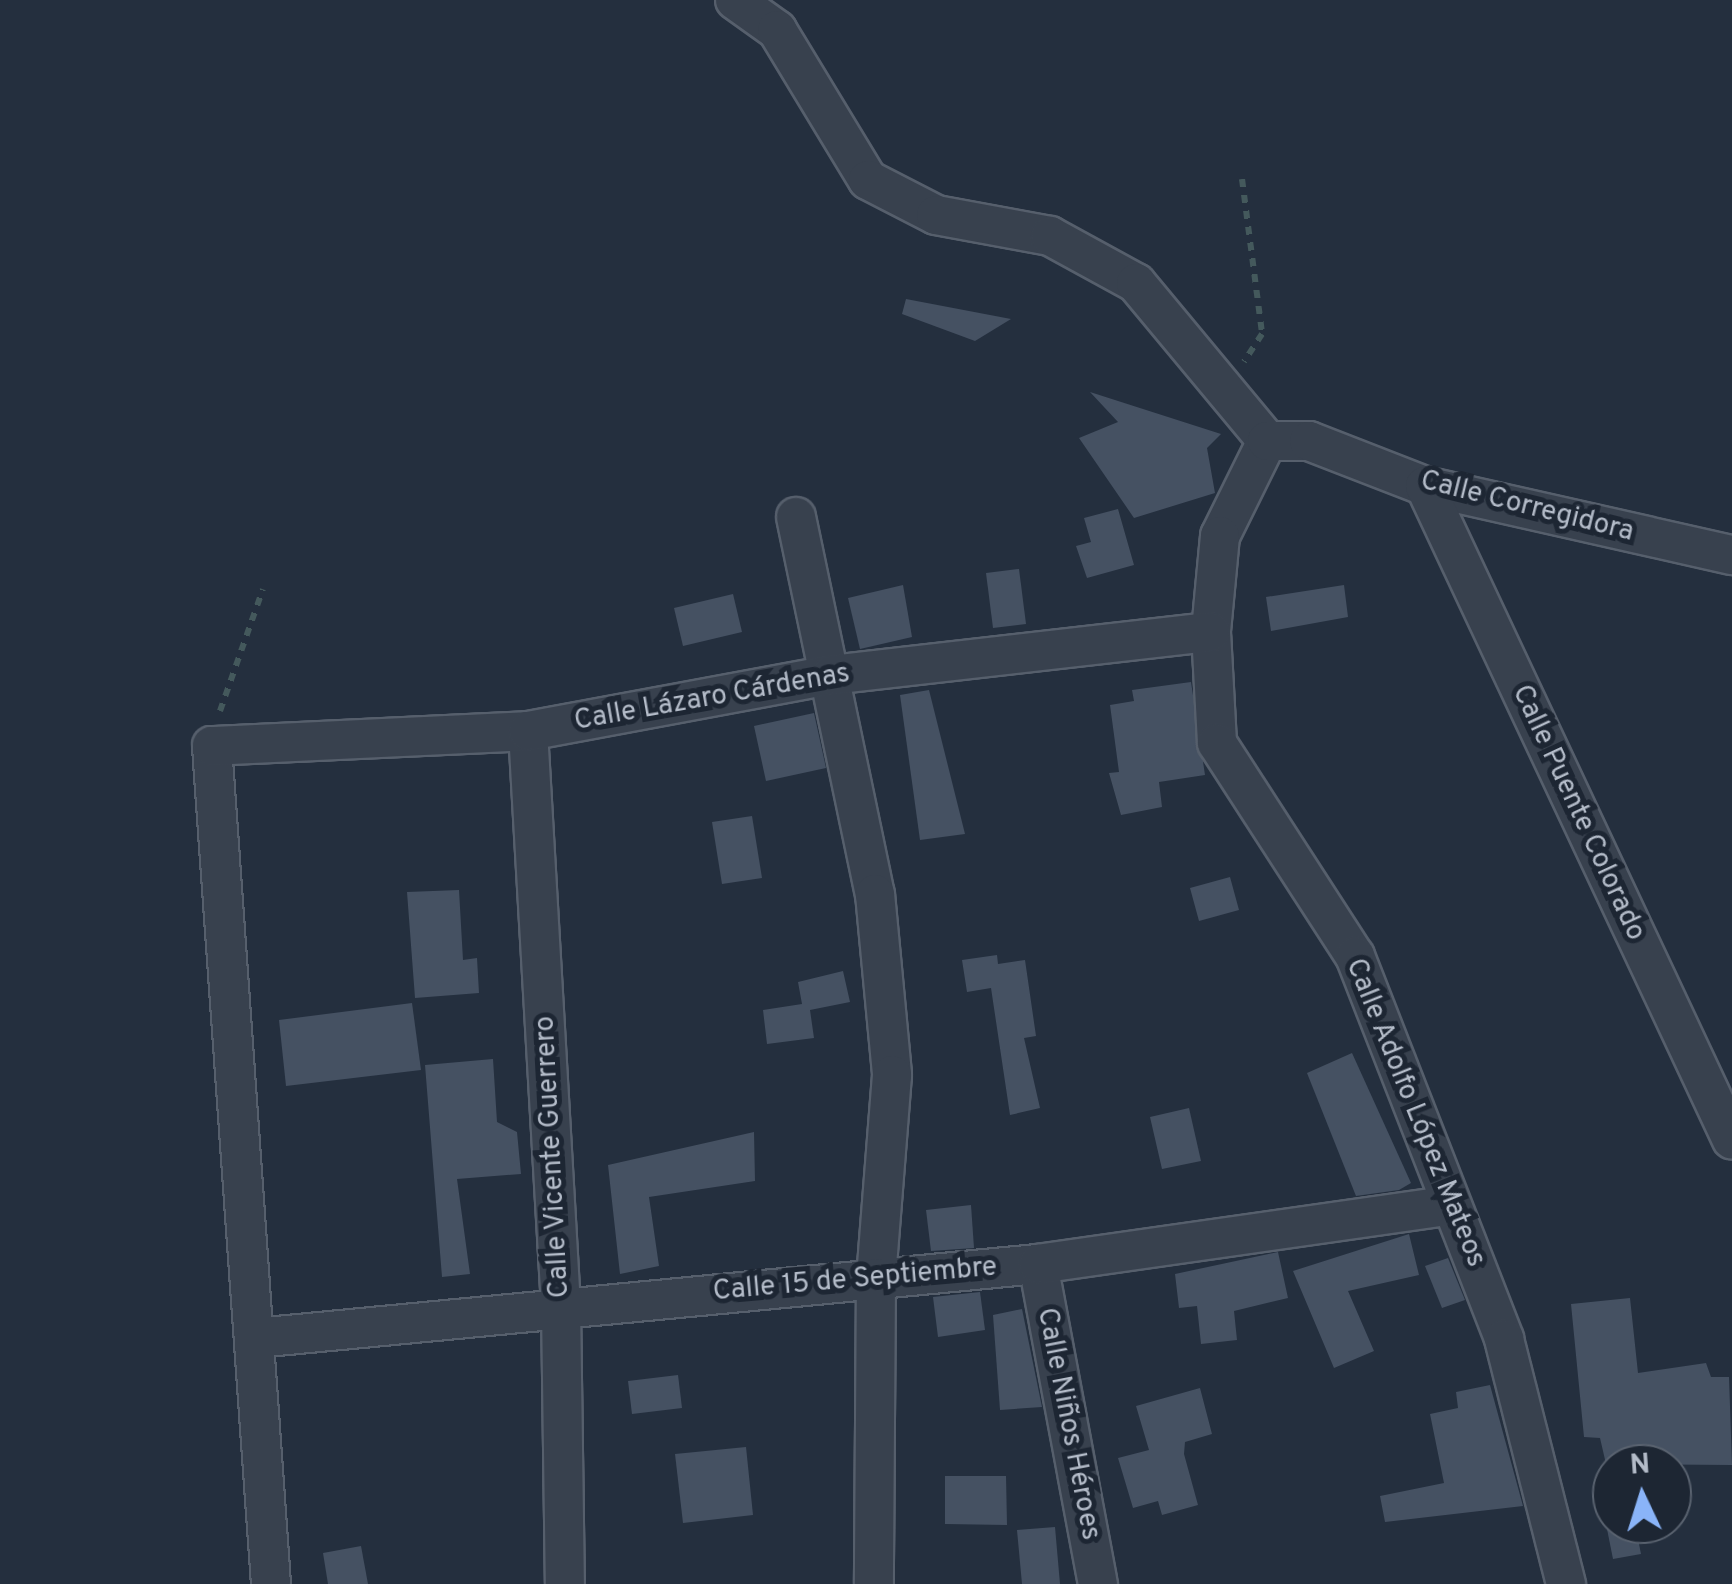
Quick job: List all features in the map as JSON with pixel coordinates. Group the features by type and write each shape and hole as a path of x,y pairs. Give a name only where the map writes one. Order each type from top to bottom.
{"street":[{"path":"735,0 777,30 868,180 936,215 1050,236 1136,283 1266,441"},
{"name":"Calle Corregidora","path":"1266,441 1309,442 1424,486 1732,555"},
{"name":"Calle Adolfo López Mateos","path":"1266,441 1220,536 1211,632 1217,744 1355,956 1504,1339 1566,1584"},
{"name":"Calle Puente Colorado","path":"1424,486 1732,1140"},
{"path":"796,517 875,894 892,1075 876,1278 874,1584"},
{"name":"Calle Lázaro Cárdenas","path":"212,746 528,731 832,675 1211,632"},
{"name":"Calle Vicente Guerrero","path":"528,731 562,1306 564,1584"},
{"path":"212,746 271,1584"},
{"name":"Calle 15 de Septiembre","path":"256,1338 562,1306 1038,1264 1451,1206"},
{"name":"Calle Niños Héroes","path":"1038,1264 1098,1584"}],"path":[{"path":"1224,392 1262,334 1242,179"},
{"path":"212,746 263,589"}],"building":[{"path":"906,299 1011,319 975,341 902,314"},
{"path":"1090,392 1221,434 1207,448 1215,493 1134,518 1079,438 1118,422"},
{"path":"1118,509 1134,565 1087,578 1076,546 1091,542 1084,518"},
{"path":"1019,569 1026,624 993,628 986,573"},
{"path":"903,585 912,637 860,649 848,598"},
{"path":"1344,585 1348,617 1271,631 1266,597"},
{"path":"733,594 742,632 683,646 674,608"},
{"path":"1191,682 1205,775 1159,782 1162,807 1121,815 1109,773 1119,772 1110,705 1134,701 1132,690"},
{"path":"929,690 965,834 920,840 900,695"},
{"path":"814,713 826,768 766,781 754,726"},
{"path":"752,816 762,878 722,884 712,822"},
{"path":"1230,877 1239,910 1199,921 1190,888"},
{"path":"459,890 463,960 477,958 479,993 415,998 407,892"},
{"path":"997,955 998,964 1025,960 1036,1036 1024,1038 1040,1108 1010,1115 991,988 967,992 962,960"},
{"path":"843,971 850,1002 810,1010 814,1038 767,1044 763,1010 802,1004 798,982"},
{"path":"412,1003 421,1070 286,1086 279,1020"},
{"path":"1352,1053 1411,1183 1399,1190 1356,1196 1307,1073"},
{"path":"493,1059 497,1122 517,1132 521,1174 457,1179 470,1274 442,1277 425,1065"},
{"path":"1189,1108 1201,1161 1162,1169 1150,1117"},
{"path":"754,1132 755,1181 649,1197 659,1266 620,1274 608,1165"},
{"path":"971,1205 974,1248 931,1251 926,1210"},
{"path":"1409,1234 1419,1275 1348,1291 1374,1351 1334,1368 1293,1271"},
{"path":"1278,1252 1288,1298 1234,1311 1237,1340 1201,1344 1197,1306 1179,1308 1175,1274"},
{"path":"1448,1258 1465,1300 1442,1308 1425,1266"},
{"path":"980,1292 985,1330 938,1337 933,1297"},
{"path":"1630,1298 1638,1373 1706,1363 1711,1377 1729,1377 1732,1465 1692,1465 1692,1444 1601,1444 1600,1438 1584,1437 1571,1304"},
{"path":"1022,1309 1042,1407 1000,1410 993,1315"},
{"path":"678,1375 682,1408 632,1414 628,1381"},
{"path":"1490,1385 1523,1506 1385,1522 1380,1496 1444,1483 1430,1414 1458,1408 1456,1392"},
{"path":"1200,1388 1212,1434 1185,1442 1184,1454 1198,1505 1162,1515 1158,1501 1133,1508 1118,1458 1149,1450 1136,1406"},
{"path":"746,1447 753,1515 683,1523 675,1454"},
{"path":"945,1476 1006,1476 1007,1525 945,1524"},
{"path":"1055,1527 1060,1584 1022,1584 1017,1530"},
{"path":"1610,1544 1639,1544 1641,1554 1613,1559"},
{"path":"361,1546 368,1584 328,1584 323,1553"}]}
